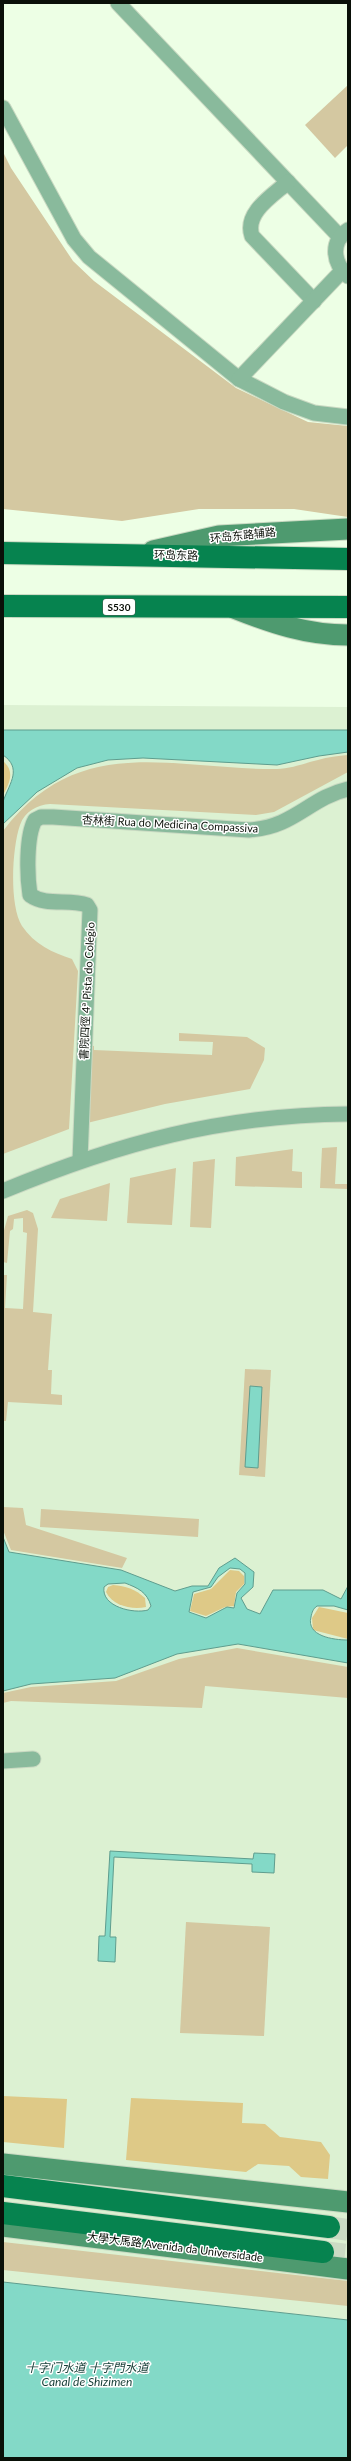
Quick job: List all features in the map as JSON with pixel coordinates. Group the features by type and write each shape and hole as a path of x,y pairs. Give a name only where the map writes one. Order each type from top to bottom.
{"main road":[{"name":"环岛东路辅路","path":"139,554 219,536 348,528"},
{"name":"环岛东路","path":"8,556 139,554 348,559"},
{"path":"3,596 13,606"},
{"name":"S530","path":"13,606 234,608 348,607"},
{"path":"234,608 277,625 326,635 348,635"},
{"path":"3,2164 348,2202"},
{"path":"3,2186 329,2227"},
{"path":"3,2213 323,2252"},
{"name":"大學大馬路 Avenida da Universidade","path":"3,2226 348,2268"}],"street":[{"path":"118,3 288,182 344,233 335,254 345,274 314,301 239,378"},
{"path":"3,108 74,239 90,257 239,378 284,402 314,413 348,418"},
{"path":"288,182 252,216 249,229 252,236 314,301"},
{"name":"杏林街 Rua do Medicina Compassiva","path":"53,817 249,830 266,828 292,819 334,792 348,789"},
{"name":"書院四徑 4ª Pista do Colégio","path":"53,817 41,817 35,820 32,826 28,879 30,895 40,901 81,902 87,905 90,910 80,1160"},
{"path":"3,1191 80,1160 124,1146 215,1125 291,1116 348,1114"},
{"path":"3,1761 33,1759"}],"shaded area":[{"path":"348,85 348,145 335,158 305,125"},
{"path":"3,152 11,168 73,261 94,281 236,388 308,422 348,426 348,517 294,509 199,509 122,521 3,509"},
{"path":"3,705 348,707 348,2320 3,2282"},
{"path":"348,755 348,772 274,812 256,815 50,804 36,807 28,812 20,825 15,848 13,876 15,905 18,917 22,926 32,938 51,951 72,959 78,971 69,1129 3,1154 3,831 33,800 63,779 96,768 129,763 164,763 238,768 282,769 326,758"},
{"path":"3,761 9,769 10,777 8,786 3,795"},
{"path":"179,1033 247,1037 265,1048 264,1060 250,1089 165,1104 87,1123 88,1045 94,1046 94,1050 212,1055 213,1042 179,1041"},
{"path":"337,1147 335,1184 348,1184 348,1189 320,1188 322,1148"},
{"path":"293,1149 292,1171 302,1172 302,1188 235,1186 236,1157"},
{"path":"215,1159 211,1228 190,1227 193,1162"},
{"path":"176,1168 172,1225 127,1223 130,1178"},
{"path":"110,1183 107,1221 51,1218 60,1199"},
{"path":"27,1210 33,1213 38,1229 33,1312 52,1314 48,1370 52,1370 51,1394 62,1395 62,1405 8,1402 6,1421 3,1421 3,1275 7,1275 5,1308 23,1309 27,1233 23,1232 23,1218 14,1219 13,1229 10,1231 7,1263 3,1262 3,1234 8,1216"},
{"path":"245,1369 271,1370 265,1477 239,1475"},
{"path":"3,1507 23,1508 26,1525 127,1558 122,1568 11,1550 3,1530"},
{"path":"41,1509 199,1519 198,1537 40,1527"},
{"path":"230,1570 239,1571 244,1576 244,1584 236,1592 234,1606 225,1607 206,1616 190,1611 194,1594 211,1589"},
{"path":"113,1585 126,1587 138,1592 145,1598 146,1607 135,1608 123,1606 113,1601 106,1592 108,1587"},
{"path":"319,1607 348,1613 348,1639 313,1630 312,1618"},
{"path":"237,1648 348,1667 348,1698 205,1686 202,1708 11,1701 3,1703 3,1693 31,1687 116,1681 179,1659"},
{"path":"186,1922 270,1927 264,2036 180,2033"},
{"path":"3,2096 67,2099 64,2148 3,2142"},
{"path":"131,2098 243,2103 242,2123 265,2124 280,2137 321,2142 330,2155 328,2179 301,2177 289,2166 258,2164 246,2172 126,2160"},
{"path":"3,2242 348,2281 348,2306 3,2270"}],"water":[{"path":"3,730 348,730 348,752 319,756 277,765 143,758 108,760 77,768 37,792 3,824 3,802 13,776 13,770 9,760 3,755"},
{"path":"250,1386 262,1387 258,1468 245,1467"},
{"path":"3,1537 9,1552 121,1570 175,1591 192,1586 208,1586 219,1568 235,1558 254,1572 253,1587 241,1598 247,1609 260,1614 273,1590 323,1590 341,1599 348,1586 348,1610 334,1606 317,1606 312,1612 311,1623 313,1629 322,1636 348,1640 348,1663 238,1644 177,1654 115,1678 31,1684 3,1691","holes":["230,1568 240,1569 245,1573 245,1584 237,1593 234,1608 227,1607 206,1618 189,1612 193,1592 211,1587 218,1577","125,1583 138,1589 147,1597 151,1606 148,1610 127,1610 120,1608 108,1600 104,1594 104,1587 108,1584"]},
{"path":"110,1851 253,1859 254,1853 275,1854 274,1873 252,1872 252,1864 114,1857 110,1937 116,1937 115,1962 98,1961 99,1936 105,1936"},
{"name":"十字门水道 十字門水道 Canal de Shizimen","path":"3,2282 348,2320 348,2458 3,2458"}],"tunnel":[{"path":"329,2227 348,2230"},
{"path":"323,2252 348,2255"}]}
